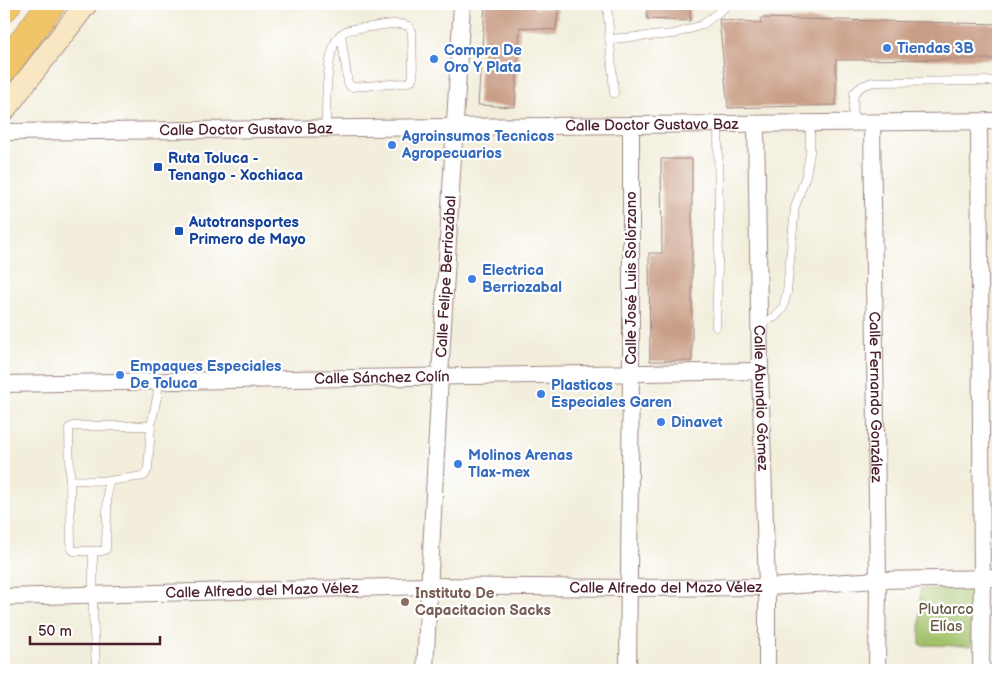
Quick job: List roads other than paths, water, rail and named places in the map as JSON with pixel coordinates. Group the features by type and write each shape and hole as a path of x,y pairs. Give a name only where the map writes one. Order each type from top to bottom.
{"highway":[{"path":"4,8 7,4"},
{"path":"4,68 51,4"}],"main road":[{"path":"4,110 86,4"}],"street":[{"name":"Calle Felipe Berriozábal","path":"425,670 428,586 462,4"},
{"path":"979,122 990,578 981,670"},
{"name":"Calle Doctor Gustavo Baz","path":"4,132 998,122"},
{"name":"Calle Fernando González","path":"872,123 878,670"},
{"name":"Calle Abundio Gómez","path":"756,124 760,371 767,587 767,670"},
{"name":"Calle José Luis Solórzano","path":"628,670 631,125"},
{"name":"Calle Sánchez Colín","path":"4,384 760,371"},
{"name":"Calle Alfredo del Mazo Vélez","path":"4,597 428,586 767,587 878,580 990,578"}],"lane":[{"path":"606,4 614,93"},
{"path":"610,39 674,34 702,25 729,4"},
{"path":"326,128 330,60 333,47 341,34 354,28 400,23 409,26 412,32 412,77 411,81 405,83 350,87 341,34"},
{"path":"852,123 854,93 862,86 872,82 998,81"},
{"path":"760,324 775,317 783,308 787,292 795,207 806,175 810,153 810,123"},
{"path":"716,327 719,236 718,124"},
{"path":"70,480 108,481 144,476 148,469 151,426 158,397 159,381"},
{"path":"108,481 106,549 93,552 74,551 70,548 69,428 73,426 151,426"},
{"path":"93,552 96,667"}],"place":[{"name":"Tiendas 3B","path":"887,48"},
{"name":"Compra De Oro Y Plata","path":"434,59"},
{"name":"Agroinsumos Tecnicos Agropecuarios","path":"392,145"},
{"name":"Ruta Toluca - Tenango - Xochiaca","path":"158,167"},
{"name":"Autotransportes Primero de Mayo","path":"179,231"},
{"name":"Electrica Berriozabal","path":"472,279"},
{"name":"Empaques Especiales De Toluca","path":"120,375"},
{"name":"Plasticos Especiales Garen","path":"541,394"},
{"name":"Dinavet","path":"661,422"},
{"name":"Molinos Arenas Tlax-mex","path":"458,464"},
{"name":"Instituto De Capacitacion Sacks","path":"405,602"}],"park label":[{"name":"Plutarco Elías","path":"946,618"}]}
